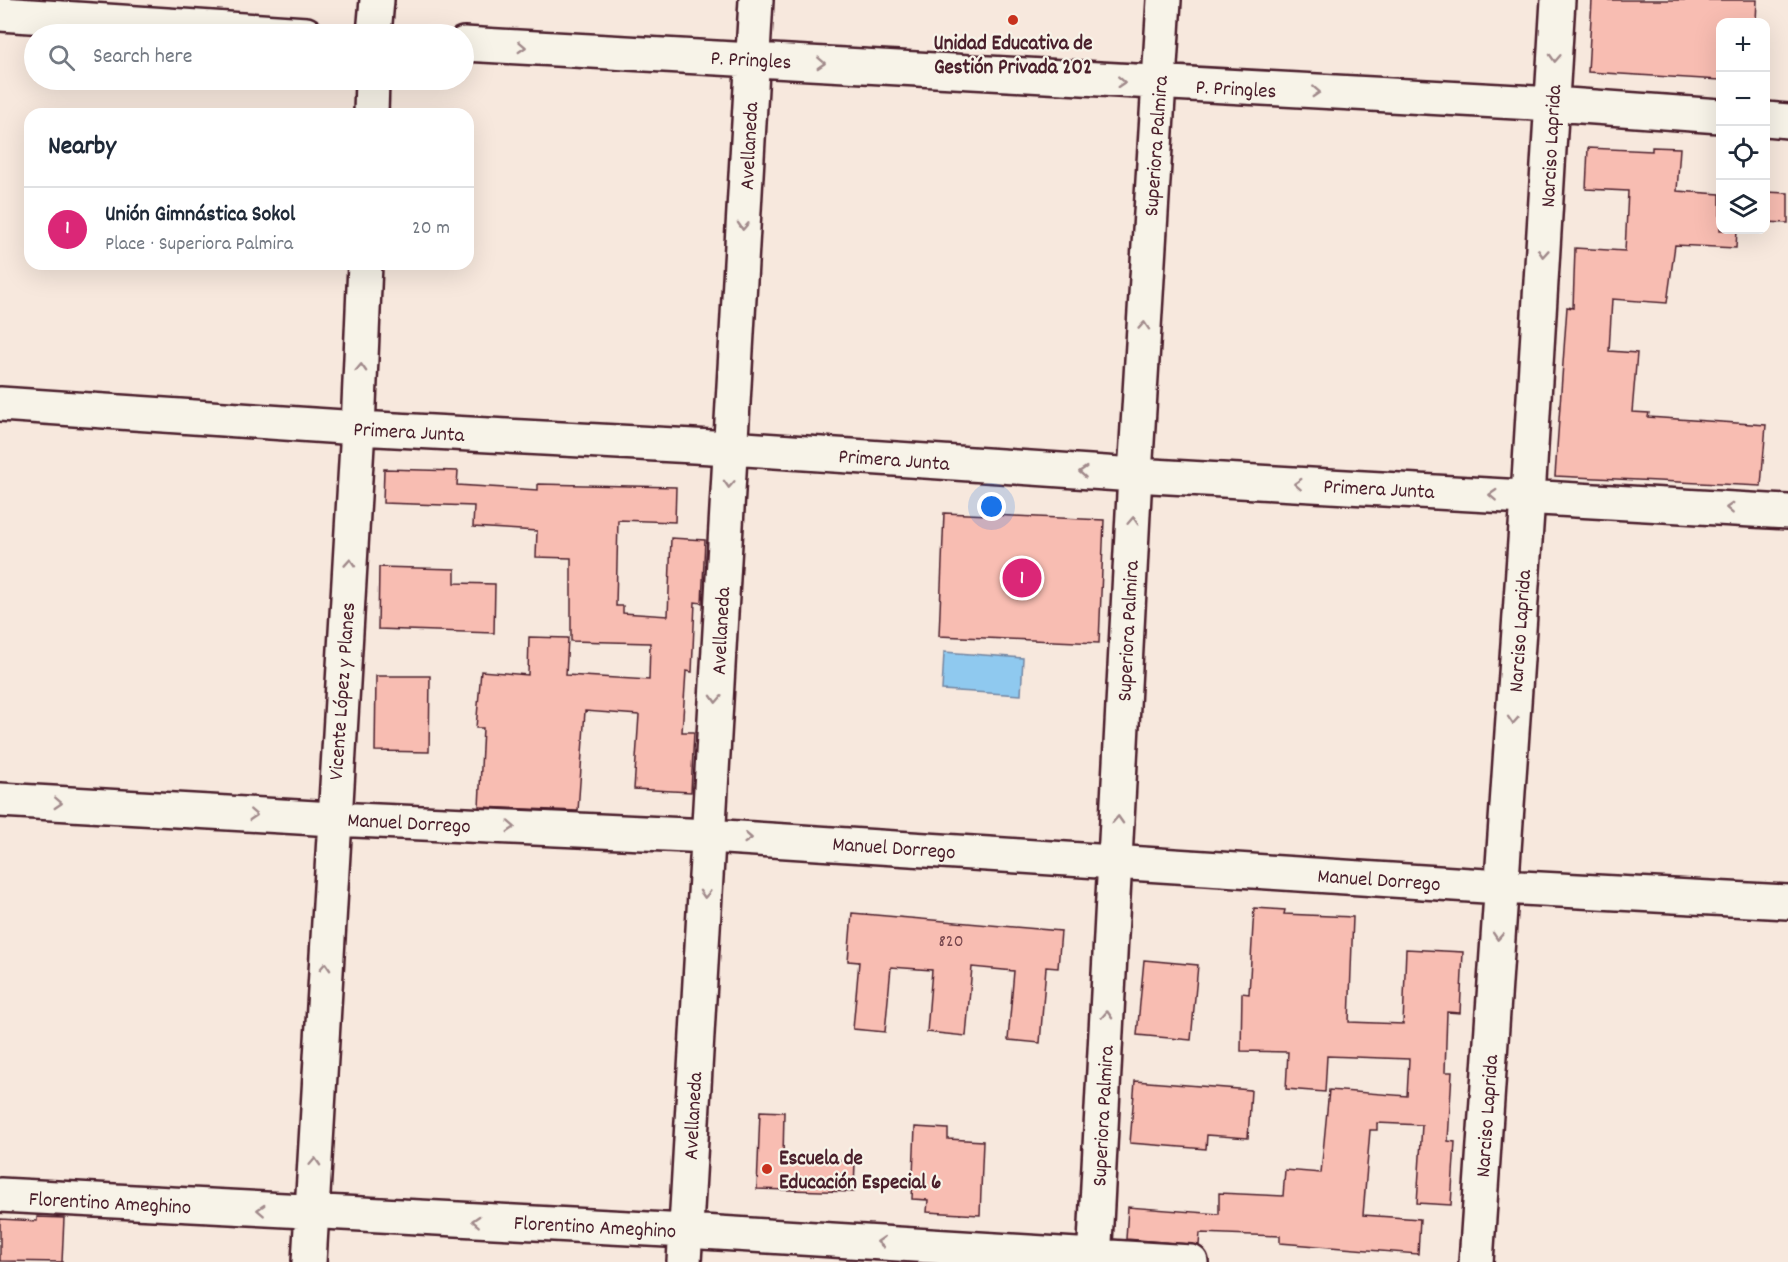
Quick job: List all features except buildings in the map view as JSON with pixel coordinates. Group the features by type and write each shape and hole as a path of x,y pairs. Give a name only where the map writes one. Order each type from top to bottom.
{"street":[{"path":"375,24 377,0"},
{"name":"Avellaneda","path":"685,1246 756,0"},
{"name":"Superiora Palmira","path":"1094,1259 1135,475 1164,0"},
{"name":"Narciso Laprida","path":"1476,1262 1528,496 1558,0"},
{"path":"0,14 153,24"},
{"name":"P. Pringles","path":"474,45 1553,104 1716,116"},
{"path":"371,108 372,90"},
{"path":"1770,119 1788,121"},
{"name":"Vicente López y Planes","path":"309,1262 333,819 358,428 365,270"},
{"name":"Primera Junta","path":"0,404 1135,475 1788,512"},
{"name":"Manuel Dorrego","path":"0,800 333,819 709,836 1501,887 1788,902"},
{"name":"Florentino Ameghino","path":"0,1195 312,1213 685,1246 1191,1262"}],"water":[{"path":"944,652 1023,658 1021,695 942,690"}],"place":[{"name":"Unidad Educativa de Gestión Privada 202","path":"1013,20"},
{"name":"Unión Gimnástica Sokol","path":"1022,578"},
{"name":"Escuela de Educación Especial 6","path":"767,1169"}]}
